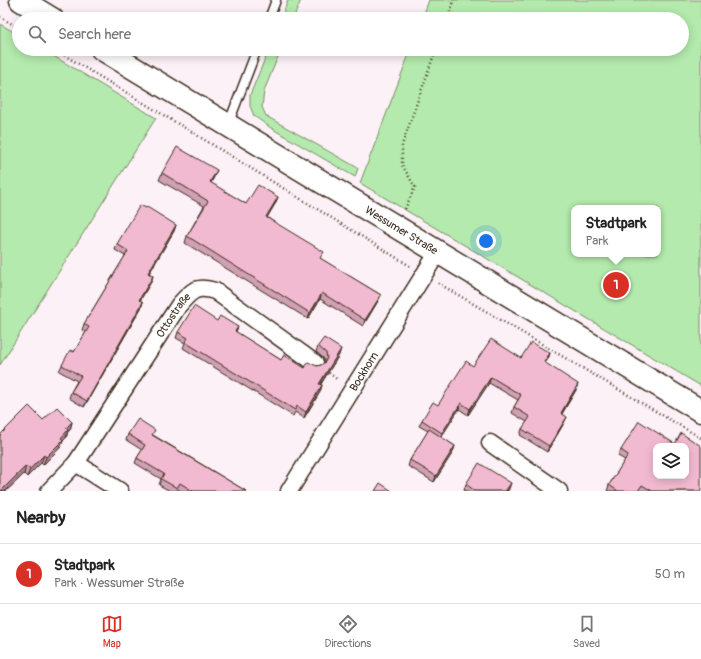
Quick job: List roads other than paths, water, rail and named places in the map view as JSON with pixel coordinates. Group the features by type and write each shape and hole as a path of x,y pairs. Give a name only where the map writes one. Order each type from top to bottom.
{"main road":[{"path":"26,1 42,12"},
{"name":"Wessumer Straße","path":"114,56 701,411"}],"street":[{"name":"Bockhorn","path":"289,491 438,252"},
{"name":"Ottostraße","path":"49,491 76,463 179,305 186,296 195,289 204,288 215,291 315,363"},
{"path":"490,443 558,491"},
{"path":"76,463 120,491"}],"lane":[{"path":"272,12 276,0"},
{"path":"228,125 254,56"}],"place":[{"name":"Stadtpark","path":"616,285"}]}
